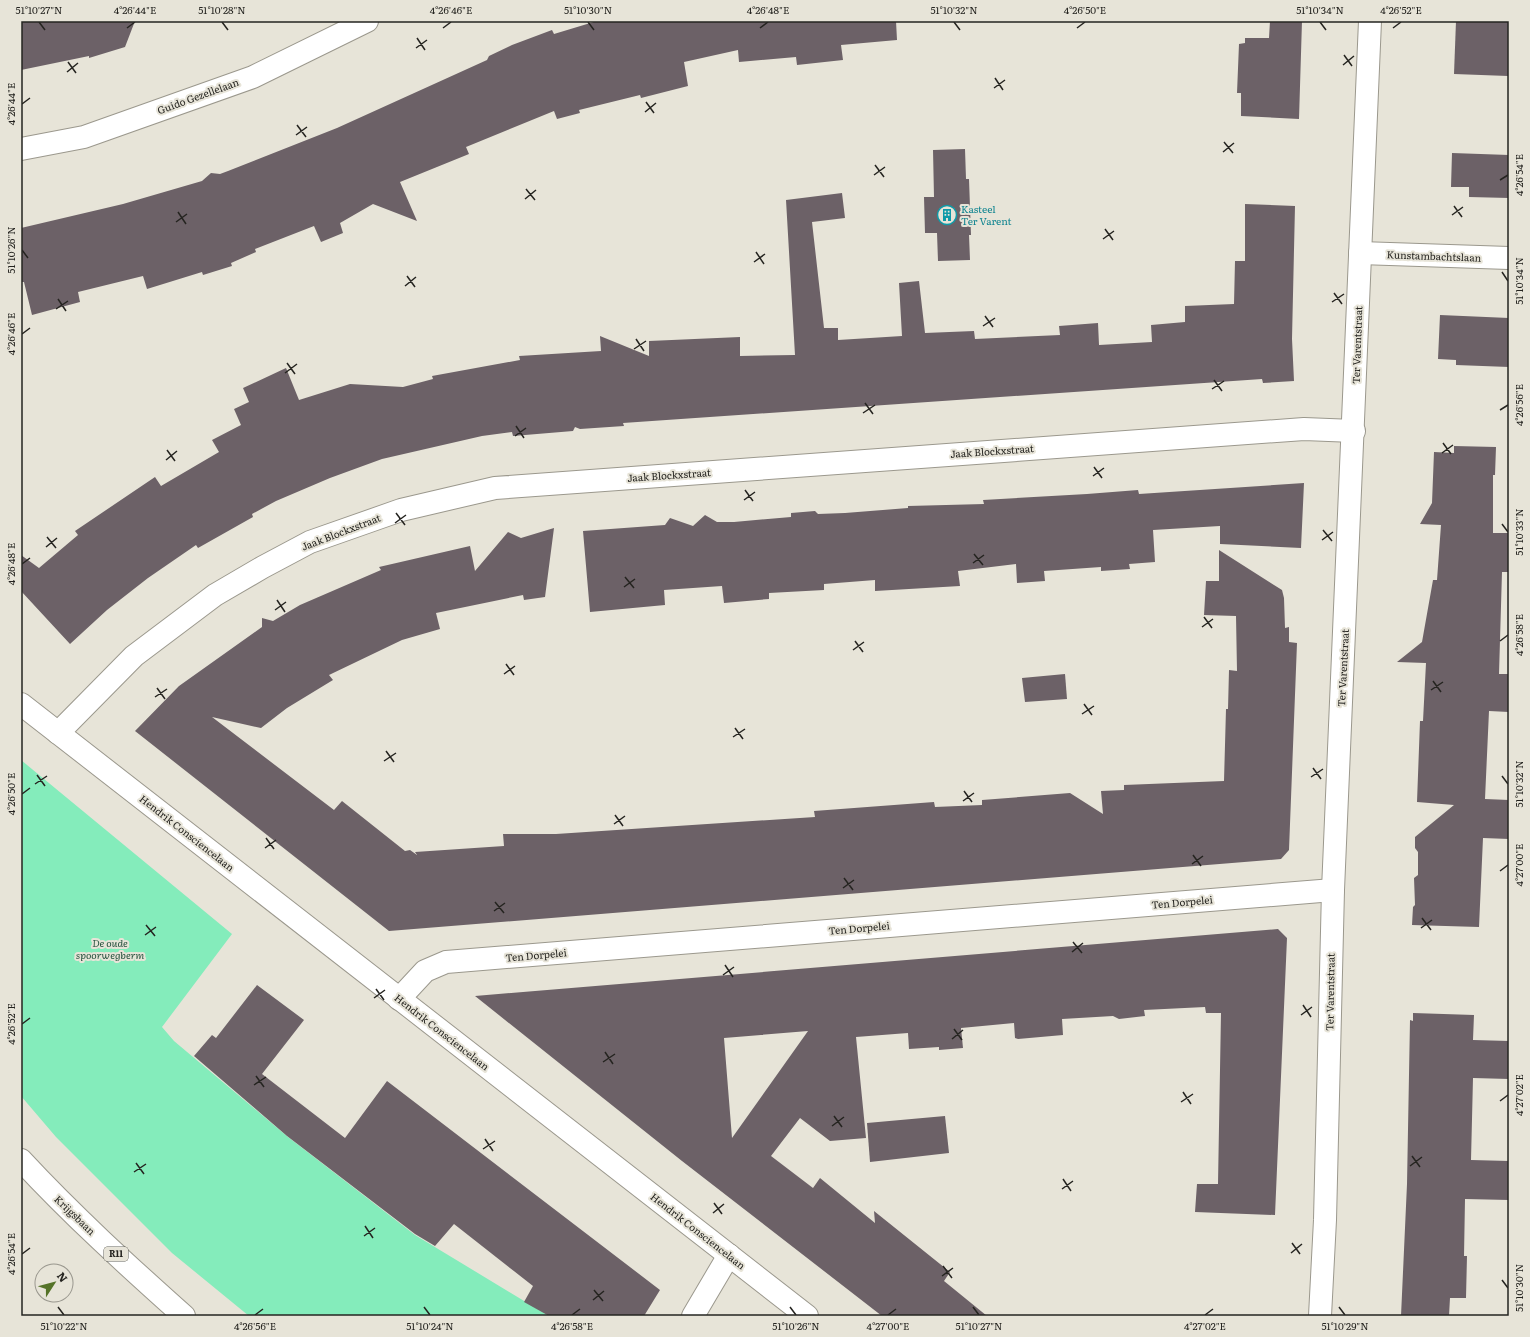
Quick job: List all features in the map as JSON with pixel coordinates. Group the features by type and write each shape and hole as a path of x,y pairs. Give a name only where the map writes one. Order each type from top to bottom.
{"street":[{"name":"Guido Gezellelaan","path":"21,149 84,137 253,77 367,21"},
{"name":"Ter Varentstraat","path":"1320,1316 1325,1220 1333,890 1354,431 1370,21"},
{"name":"Kunstambachtslaan","path":"1360,254 1509,258"},
{"name":"Jaak Blockxstraat","path":"58,733 134,656 215,595 263,567 310,542 400,510 488,489 917,456 1304,429 1354,431"},
{"name":"Hendrik Consciencelaan","path":"21,704 807,1316"},
{"name":"Ten Dorpelei","path":"399,999 425,971 446,962 1333,890"},
{"name":"Krijgsbaan","path":"21,1160 83,1223 184,1316"},
{"path":"693,1316 729,1255"}],"green space":[{"name":"De oude spoorwegberm","path":"21,760 232,934 162,1027 174,1041 288,1137 415,1235 549,1316 249,1316 172,1253 56,1137 21,1096"}],"building":[{"path":"21,21 135,21 125,47 89,58 89,56 21,70"},
{"path":"597,21 896,21 897,40 841,45 843,60 797,65 796,57 739,62 738,50 684,62 688,86 641,98 640,95 579,110 580,113 557,119 554,111 466,147 469,154 400,182 417,221 373,204 340,223 343,233 321,242 314,226 255,249 256,252 231,263 232,266 203,275 202,272 147,289 143,276 78,292 80,302 32,315 24,282 21,282 21,228 123,204 202,181 211,173 220,174 337,128 487,60 489,56 512,45 552,30 554,34"},
{"path":"1270,21 1302,21 1299,119 1241,116 1241,93 1237,93 1239,44 1245,43 1245,38 1269,38"},
{"path":"1456,21 1508,21 1508,76 1454,74"},
{"name":"Kasteel Ter Varent","path":"965,149 966,179 969,179 971,235 969,235 970,260 938,261 937,233 925,233 924,197 934,197 933,150"},
{"path":"1452,153 1509,155 1509,198 1469,197 1469,187 1451,187"},
{"path":"842,193 845,218 812,222 824,328 838,328 838,340 902,336 899,283 919,281 925,333 974,331 975,339 1060,335 1059,326 1098,323 1099,345 1152,342 1151,325 1185,322 1185,306 1234,304 1235,261 1245,261 1245,204 1295,206 1292,339 1294,381 1263,383 1262,379 623,423 624,426 580,429 575,427 573,431 513,436 512,432 482,436 382,459 330,478 276,501 252,514 253,517 198,548 196,545 148,578 107,610 70,644 21,591 21,555 39,568 78,535 75,531 155,477 161,486 219,452 212,440 241,425 234,409 249,402 243,388 286,368 299,400 350,384 403,387 433,379 432,376 520,360 519,356 601,351 600,336 649,356 649,341 740,337 740,356 795,355 786,200"},
{"path":"1440,315 1509,318 1509,367 1456,365 1456,360 1438,359"},
{"path":"1454,446 1496,447 1495,475 1493,475 1493,533 1509,533 1509,572 1502,572 1499,674 1509,674 1509,712 1489,711 1485,799 1509,800 1509,839 1483,838 1479,927 1412,925 1413,907 1415,905 1414,878 1418,875 1418,852 1415,848 1415,837 1454,805 1417,802 1420,721 1423,721 1426,663 1397,662 1422,642 1433,580 1437,580 1441,525 1420,524 1432,503 1434,452 1454,453"},
{"path":"1304,483 1301,548 1220,544 1220,526 1153,530 1155,562 1129,564 1130,569 1101,571 1101,567 1044,571 1045,581 1017,583 1016,564 958,571 960,586 875,591 875,580 824,584 824,590 769,593 769,599 724,603 722,586 664,590 665,605 590,612 583,531 665,525 670,518 693,526 705,515 717,522 734,522 791,517 791,513 815,511 818,514 845,513 908,508 908,506 984,504 983,500 1138,490 1139,494"},
{"path":"554,528 545,597 524,600 523,595 436,613 440,629 402,640 329,675 333,680 287,708 261,728 212,717 334,810 342,801 405,851 410,850 417,855 415,852 504,846 503,834 556,834 815,817 814,811 934,802 935,807 982,805 982,800 1070,793 1103,814 1101,791 1124,790 1124,785 1224,781 1226,709 1228,709 1229,670 1237,671 1236,616 1204,615 1206,581 1219,581 1219,550 1282,590 1284,598 1285,628 1289,627 1289,642 1297,643 1289,850 1281,859 389,931 135,731 179,686 262,627 262,618 273,621 300,605 381,570 379,567 470,546 475,571 508,532 521,538"},
{"path":"1065,674 1067,699 1025,702 1022,678"},
{"path":"1278,929 1287,938 1275,1215 1195,1212 1197,1184 1218,1184 1221,1013 1206,1013 1205,1007 1144,1010 1145,1016 1119,1019 1113,1016 1062,1019 1063,1035 1018,1039 1015,1038 1014,1023 961,1028 963,1048 939,1050 939,1047 909,1049 908,1033 856,1037 866,1138 830,1141 800,1118 771,1156 813,1188 820,1178 875,1223 874,1211 950,1272 944,1281 987,1316 882,1316 682,1161 475,996","holes":["808,1031 732,1138 724,1038"]},
{"path":"257,985 304,1020 262,1074 345,1138 387,1081 660,1290 644,1316 549,1316 524,1302 533,1286 454,1224 435,1246 415,1234 287,1136 194,1056 212,1035 216,1038"},
{"path":"1413,1013 1474,1015 1473,1040 1509,1041 1509,1079 1473,1078 1471,1160 1509,1161 1509,1200 1465,1199 1464,1256 1467,1256 1466,1298 1450,1298 1449,1316 1401,1316 1407,1184 1410,1020 1413,1021"},
{"path":"945,1116 949,1153 870,1162 867,1123"}],"place":[{"name":"Kasteel Ter Varent","path":"947,215"}]}
